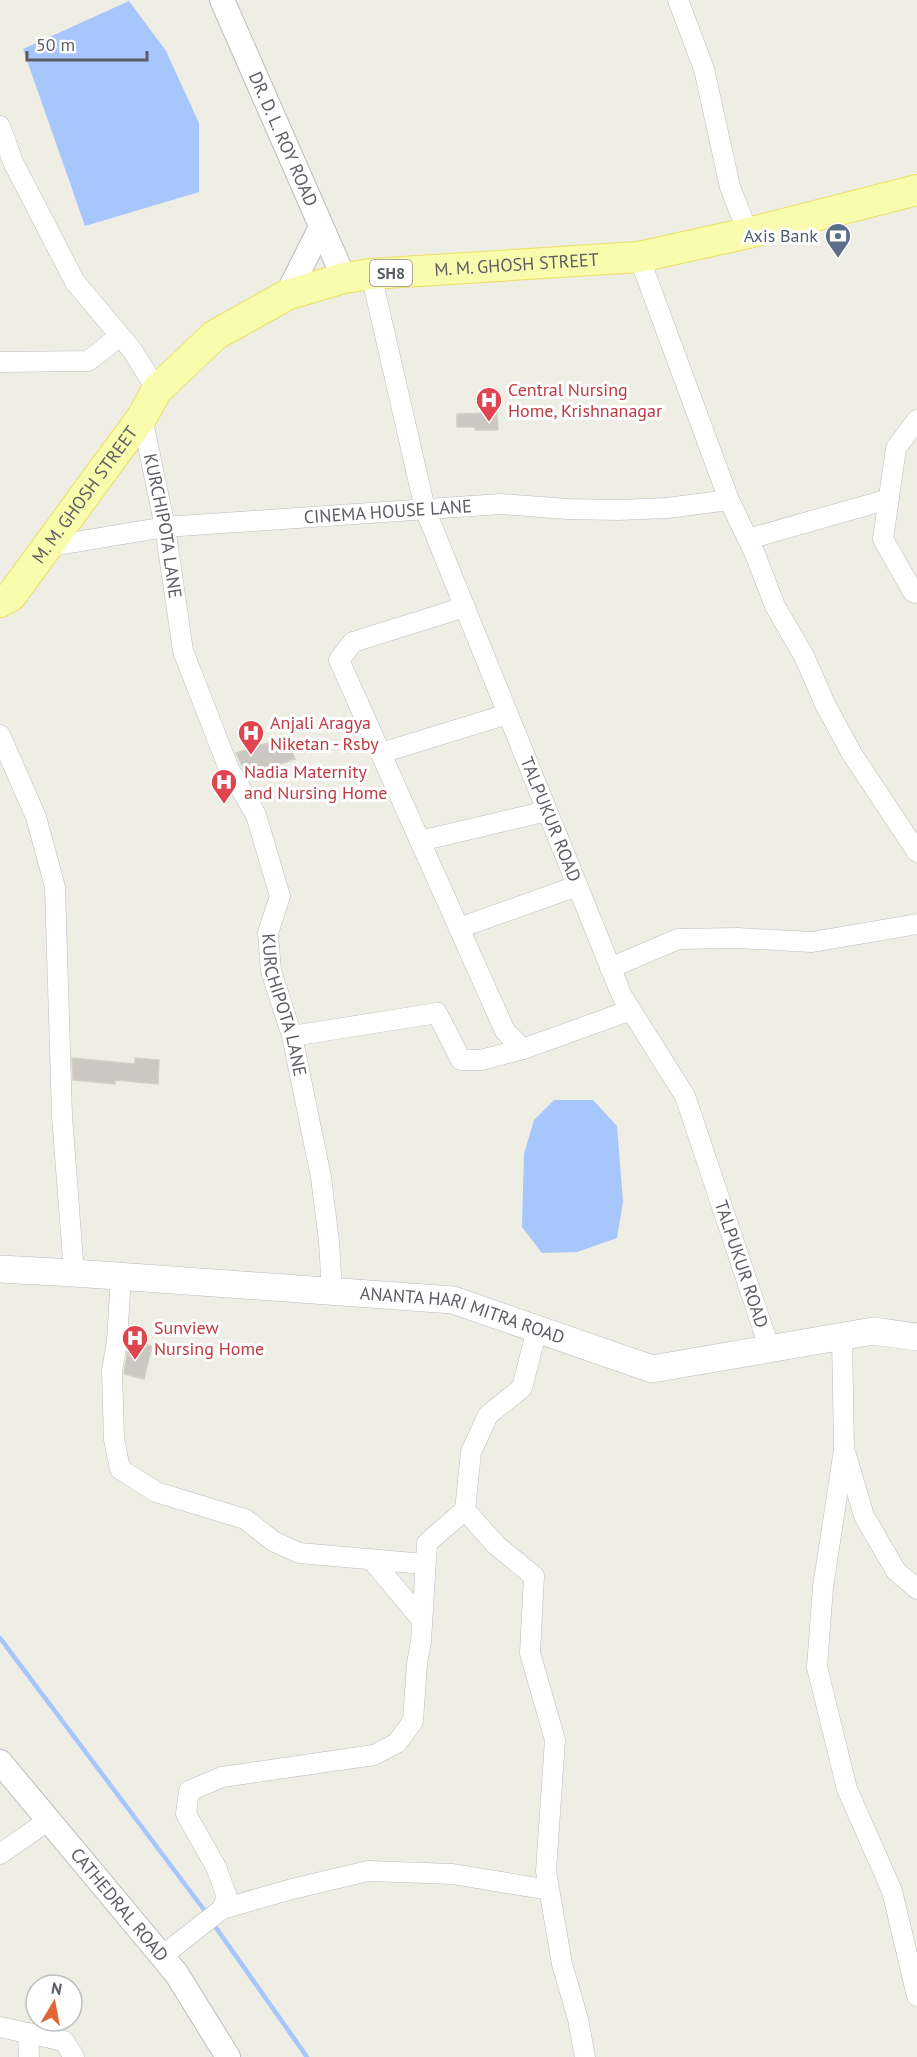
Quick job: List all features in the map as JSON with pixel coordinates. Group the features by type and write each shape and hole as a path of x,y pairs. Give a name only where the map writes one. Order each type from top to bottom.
{"main road":[{"name":"M. M. GHOSH STREET","path":"4,603 142,417 157,390 215,335 287,295 358,276 639,257 748,233 917,190"},
{"name":"ANANTA HARI MITRA ROAD","path":"0,1269 453,1300 652,1370 873,1331 917,1337"}],"street":[{"name":"DR. D. L. ROY ROAD","path":"222,0 321,227 358,276"},
{"path":"678,0 704,69 730,187 748,233"},
{"path":"0,126 13,162 75,282 132,350 157,390"},
{"path":"287,295 321,227"},
{"path":"639,257 729,500 748,539 775,606 804,656 825,704 847,744 917,852"},
{"name":"TALPUKUR ROAD","path":"358,276 425,509 622,996 685,1096 770,1350"},
{"path":"0,362 88,362 120,336"},
{"name":"KURCHIPOTA LANE","path":"142,417 165,527 183,651 229,769 256,815 280,896 268,933 271,971 292,1036 321,1177 332,1291"},
{"path":"917,420 896,448 883,539 913,592 917,593"},
{"path":"748,539 889,499"},
{"name":"CINEMA HOUSE LANE","path":"46,546 165,527 425,509 501,504 618,510 667,508 729,500"},
{"path":"465,608 353,642 339,660 505,1031 523,1049"},
{"path":"381,753 508,714"},
{"path":"0,735 36,817 56,887 62,1116 74,1273"},
{"path":"420,841 547,811"},
{"path":"459,928 577,886"},
{"path":"610,968 678,939 737,938 812,942 917,924"},
{"path":"292,1036 437,1013 461,1060 481,1060 523,1049 631,1011"},
{"path":"121,1276 117,1341 112,1371 114,1439 120,1469 156,1492 245,1519 273,1541 299,1553 425,1564"},
{"path":"222,1909 227,1897 216,1868 186,1814 189,1791 222,1778 374,1755 397,1743 413,1721 427,1543 465,1510 471,1452 488,1415 522,1388 537,1329"},
{"path":"842,1337 844,1450 823,1587 817,1667 847,1789 892,1891 917,1996"},
{"path":"844,1450 864,1516 896,1571 917,1588"},
{"path":"465,1510 496,1545 534,1576 530,1653 555,1740 546,1871 562,1964 578,2019 585,2057"},
{"path":"371,1559 422,1620"},
{"name":"CATHEDRAL ROAD","path":"0,1762 176,1973 228,2057"},
{"path":"0,1854 49,1820"},
{"path":"162,1956 222,1909 368,1871 453,1874 549,1890"},
{"path":"0,2027 24,2032"},
{"path":"29,2057 28,2033 64,2041 74,2057"}],"water":[{"path":"129,1 166,51 199,123 199,192 85,226 23,49"},
{"path":"554,1100 593,1100 617,1126 623,1202 617,1238 577,1252 542,1253 522,1227 524,1154 534,1120"}],"building":[{"path":"497,413 498,430 457,427 457,414"},
{"path":"287,737 295,759 246,775 236,753"},
{"path":"72,1058 135,1064 135,1058 159,1060 158,1084 115,1080 115,1084 73,1080"},
{"path":"129,1341 152,1346 144,1379 124,1374"}],"waterway":[{"path":"0,1638 208,1915"},
{"path":"212,1922 307,2057"}],"place":[{"name":"Axis Bank","path":"838,259"},
{"name":"Central Nursing Home, Krishnanagar","path":"489,423"},
{"name":"Anjali Aragya Niketan - Rsby","path":"251,756"},
{"name":"Nadia Maternity and Nursing Home","path":"224,805"},
{"name":"Sunview Nursing Home","path":"135,1361"}]}
